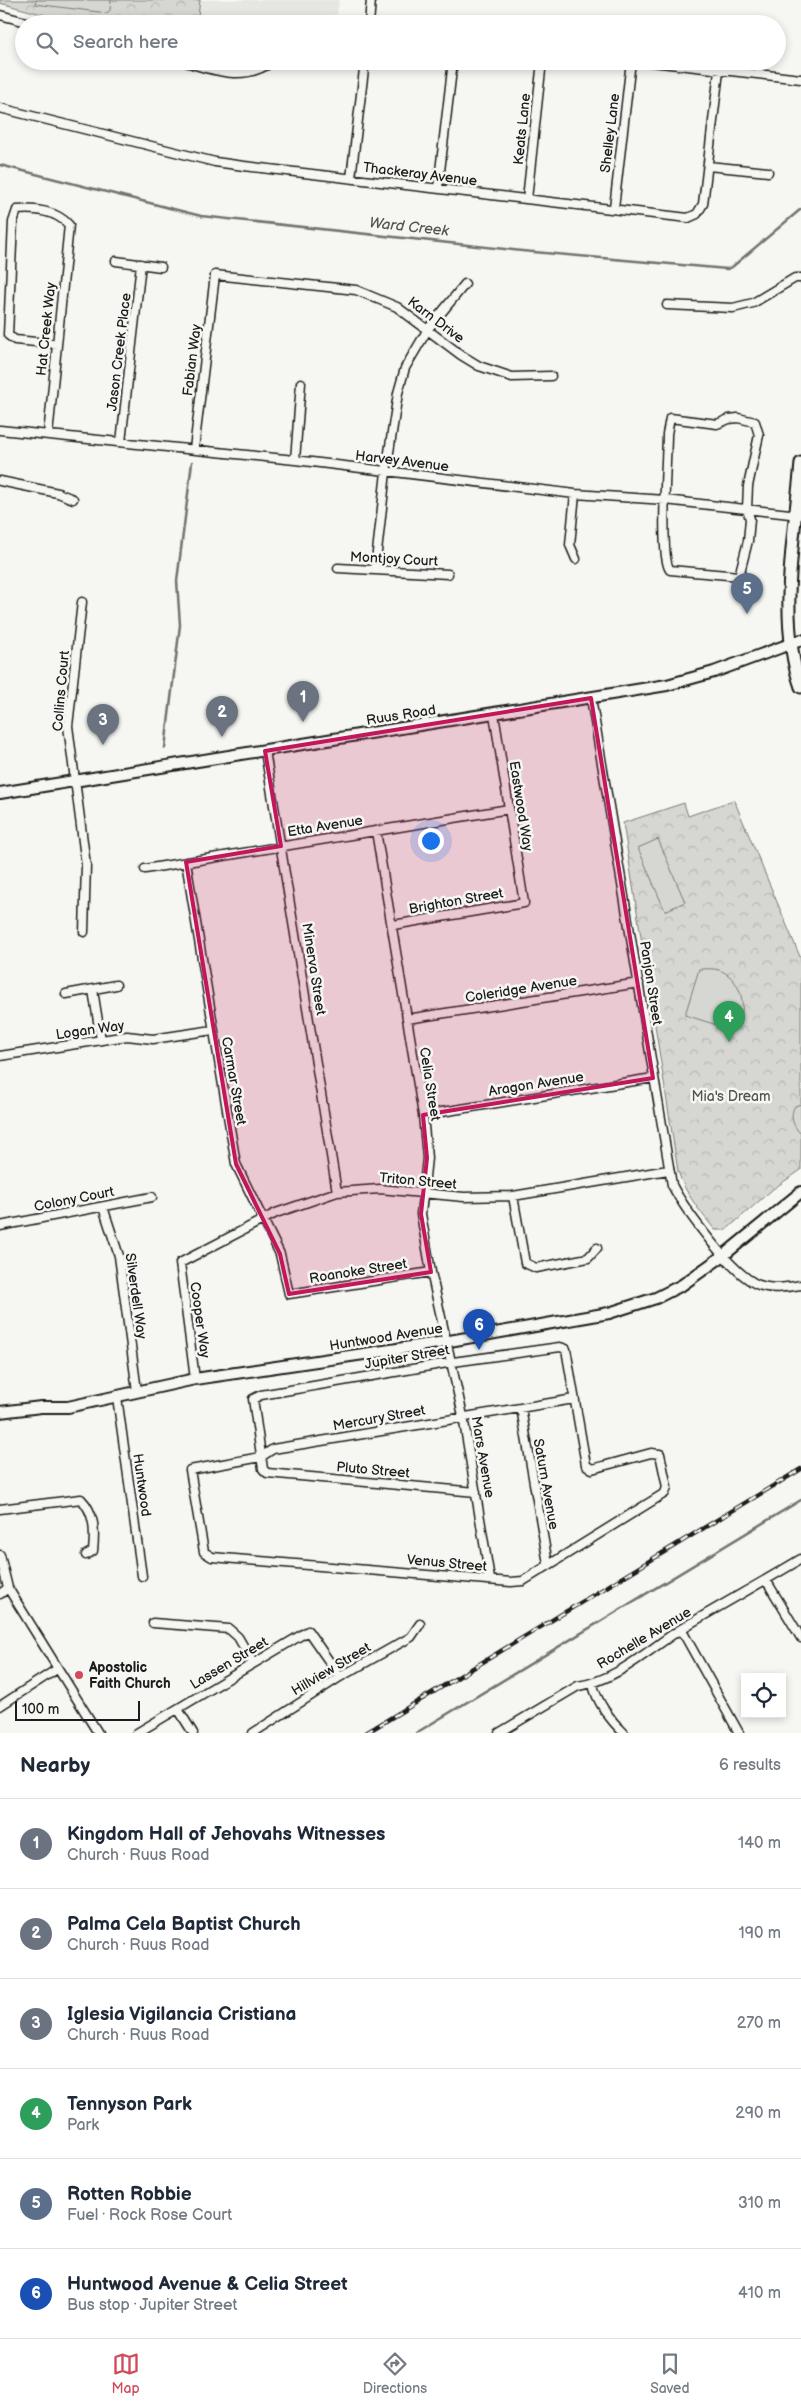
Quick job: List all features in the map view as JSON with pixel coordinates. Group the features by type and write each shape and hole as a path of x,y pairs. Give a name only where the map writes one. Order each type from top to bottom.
{"main road":[{"path":"801,471 799,515 789,598 801,687"}],"street":[{"path":"370,15 372,0"},
{"path":"0,15 15,19"},
{"path":"218,70 234,74 249,74 260,70"},
{"path":"351,178 363,70"},
{"path":"438,188 452,70"},
{"name":"Keats Lane","path":"527,199 541,70"},
{"name":"Shelley Lane","path":"614,208 630,70"},
{"path":"711,70 801,79"},
{"name":"Thackeray Avenue","path":"0,108 215,162 688,218 697,214 703,204 719,71"},
{"path":"708,166 768,172"},
{"name":"Hat Creek Way","path":"48,435 69,225 63,218 32,209 17,210 13,222 8,335 15,340 57,344"},
{"path":"116,261 161,267"},
{"name":"Jason Creek Place","path":"121,442 141,264"},
{"name":"Karn Drive","path":"215,275 356,290 397,307 461,355 479,366 512,376 551,376"},
{"name":"Fabian Way","path":"194,449 215,275"},
{"path":"667,305 733,308 753,303 795,278 801,278"},
{"path":"375,570 386,472 398,393 405,368 428,329 465,284"},
{"path":"295,460 301,383"},
{"path":"670,418 717,424 728,419 738,418 755,422 759,436 748,486 747,509 750,519 748,541 739,576 670,570 666,566 665,500 667,434 670,418"},
{"name":"Harvey Avenue","path":"0,430 295,460 575,494 665,500 799,515"},
{"path":"0,482 58,493 73,499"},
{"path":"575,494 570,545 576,559"},
{"name":"Montjoy Court","path":"338,568 448,574"},
{"name":"Collins Court","path":"82,602 68,726 86,865 84,932"},
{"name":"Ruus Road","path":"0,794 667,685 714,672 795,641"},
{"name":"Panjon Street","path":"591,698 668,1170 679,1198 738,1270 759,1285 782,1288 801,1285"},
{"name":"Eastwood Way","path":"494,714 524,903"},
{"name":"Minerva Street","path":"265,750 337,1192"},
{"name":"Etta Avenue","path":"145,869 509,809"},
{"name":"Celia Street","path":"376,831 423,1115 427,1158 422,1214 431,1272 447,1341"},
{"name":"Carmar Street","path":"186,862 236,1164 280,1254 289,1294"},
{"name":"Brighton Street","path":"393,925 524,903"},
{"name":"Coleridge Avenue","path":"407,1019 638,983"},
{"path":"66,994 116,985"},
{"path":"93,990 101,1040"},
{"name":"Logan Way","path":"0,1056 127,1036 153,1039 213,1030"},
{"name":"Aragon Avenue","path":"423,1115 653,1078"},
{"name":"Triton Street","path":"180,1263 276,1213 337,1192 380,1189 464,1197 513,1196 668,1170"},
{"name":"Huntwood Avenue","path":"0,1412 41,1407 68,1407 196,1379 447,1341 609,1313 656,1298 682,1285 724,1255 777,1209 801,1192"},
{"path":"513,1196 525,1263 536,1268 588,1258 597,1248"},
{"name":"Colony Court","path":"0,1226 152,1197"},
{"name":"Silverdell Way","path":"103,1207 119,1256 137,1391"},
{"name":"Cooper Way","path":"180,1263 196,1379"},
{"name":"Roanoke Street","path":"289,1294 431,1272"},
{"name":"Mars Avenue","path":"447,1341 463,1416 490,1579"},
{"name":"Jupiter Street","path":"261,1457 253,1399 261,1395 452,1362 560,1346 566,1349 574,1399"},
{"name":"Huntwood","path":"117,1397 142,1576"},
{"name":"Mercury Street","path":"204,1552 190,1470 261,1457 272,1449 574,1399"},
{"name":"Venus Street","path":"204,1552 212,1557 511,1582 523,1581 665,1494 667,1487 660,1454 652,1453 592,1469 586,1465 574,1399"},
{"name":"Saturn Avenue","path":"521,1408 548,1564"},
{"name":"Pluto Street","path":"261,1457 263,1469 267,1473 476,1492"},
{"path":"0,1509 81,1499 90,1508 95,1536 93,1551 86,1556"},
{"path":"0,1555 8,1588 98,1733"},
{"name":"Rochelle Avenue","path":"499,1733 578,1686 592,1684 624,1667 681,1629 801,1559"},
{"path":"766,1580 801,1638"},
{"path":"0,1594 8,1588"},
{"path":"153,1622 229,1629 238,1637 253,1663"},
{"name":"Hillview Street","path":"252,1733 340,1677 411,1637 420,1624"},
{"path":"681,1629 739,1733"},
{"name":"Lassen Street","path":"137,1733 308,1631 340,1677"},
{"path":"0,1706 57,1669"},
{"path":"592,1684 594,1691 614,1724 624,1733"},
{"path":"178,1709 193,1733"}],"highlighted area":[{"path":"591,698 653,1078 423,1115 427,1158 421,1214 431,1272 289,1294 280,1254 236,1164 186,862 281,846 265,751"}],"shaded area":[{"path":"200,0 339,0 337,15 198,15"}],"green space":[{"path":"0,0 200,0 198,15 45,15 0,3"},
{"path":"36,0 111,0 110,10 107,13 35,4"},
{"name":"Mia's Dream","path":"734,800 801,959 801,1170 773,1189 726,1230 715,1230 689,1195 678,1171 623,823 684,803 688,816"},
{"path":"658,839 685,902 665,911 638,848"},
{"path":"699,969 719,970 725,973 731,977 739,989 742,1009 740,1020 733,1030 685,1015"},
{"path":"801,1104 801,1134 794,1124 792,1113 795,1106"}],"waterway":[{"name":"Ward Creek","path":"0,165 201,216 522,251 727,269 732,267 801,209"},
{"path":"165,748 180,625 177,581 192,462"},
{"path":"416,1733 801,1500"}],"railway":[{"path":"366,1733 801,1469"}],"place":[{"name":"Rotten Robbie","path":"747,614"},
{"name":"Kingdom Hall of Jehovahs Witnesses","path":"303,722"},
{"name":"Palma Cela Baptist Church","path":"222,737"},
{"name":"Iglesia Vigilancia Cristiana","path":"103,745"},
{"name":"Tennyson Park","path":"729,1042"},
{"name":"Huntwood Avenue & Celia Street","path":"479,1350"},
{"name":"Apostolic Faith Church","path":"79,1675"}]}
